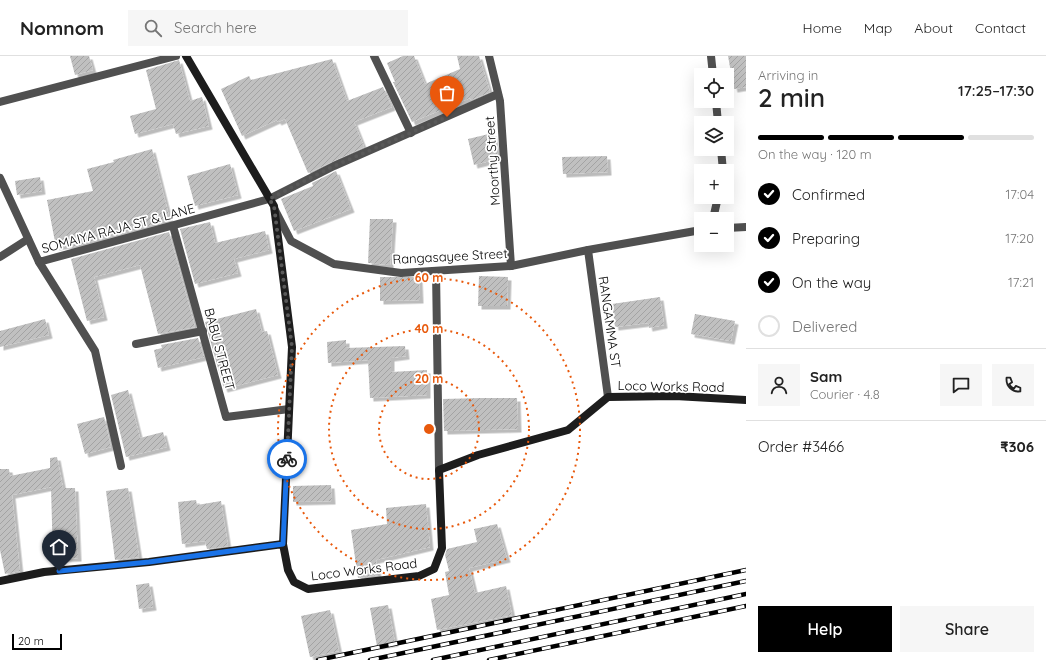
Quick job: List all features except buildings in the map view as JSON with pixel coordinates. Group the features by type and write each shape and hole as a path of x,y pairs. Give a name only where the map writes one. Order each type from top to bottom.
{"street":[{"path":"0,102 176,56"},
{"path":"186,56 272,202"},
{"path":"374,56 411,133"},
{"name":"Moorthy Street","path":"489,56 498,94 511,266"},
{"path":"711,56 712,68"},
{"name":"SOMAIYA RAJA ST & LANE","path":"0,178 39,262 173,226 272,202 334,166 498,94"},
{"name":"Rangasayee Street","path":"272,202 291,241 334,264 401,273 511,266 588,250 694,231"},
{"name":"Loco Works Road","path":"272,202 292,347 283,544 288,570 294,582 308,589 419,576 434,569 442,548 439,470 478,455 568,430 608,397 675,396 746,400"},
{"name":"BABU STREET","path":"173,226 226,417 289,409"},
{"path":"734,227 746,226"},
{"path":"0,257 28,239"},
{"name":"RANGAMMA ST","path":"588,250 608,397"},
{"path":"39,262 94,350 121,466"},
{"path":"436,271 439,470"},
{"path":"136,344 203,331"},
{"path":"0,581 44,572 149,562 283,544"}],"railway":[{"path":"318,660 746,570"},
{"path":"370,660 746,581"},
{"path":"433,660 746,594"},
{"path":"489,660 746,606"}],"way so far":[{"path":"287,459 292,347 274,206 269,199 334,166 447,117"}],"route":[{"path":"59,571 149,562 283,544 287,459"}]}
